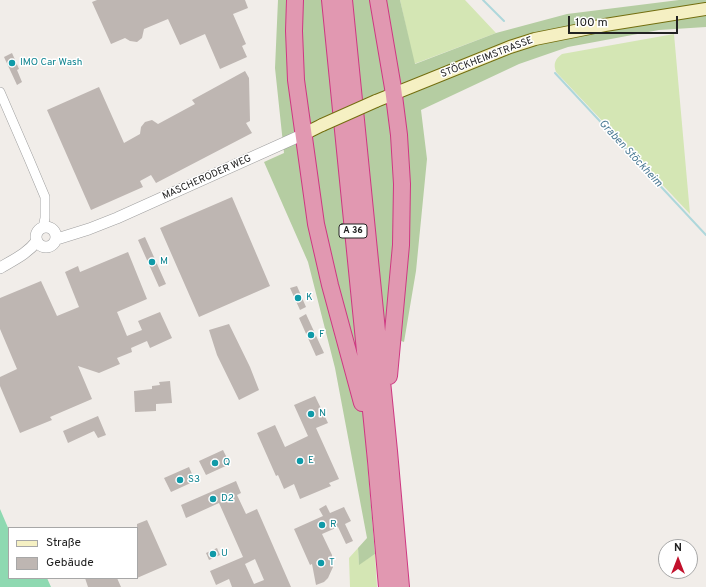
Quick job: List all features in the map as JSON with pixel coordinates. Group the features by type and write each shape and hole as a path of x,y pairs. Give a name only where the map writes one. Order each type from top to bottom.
{"highway":[{"path":"295,0 294,31 296,80 316,224 322,254 355,374 376,461"},
{"name":"A 36","path":"330,0 376,461 387,587"},
{"name":"A 36","path":"344,0 389,451 401,587"},
{"path":"378,0 394,94 399,134 402,204 400,259 389,368 389,451"}],"main road":[{"name":"STÖCKHEIMSTRASSE","path":"346,115 376,101 510,47 535,39 590,28 706,9"},
{"name":"MASCHERODER WEG","path":"304,134 346,115"}],"street":[{"path":"0,92 45,198 56,242 45,248 36,244"},
{"name":"MASCHERODER WEG","path":"53,230 89,229 117,218 304,134"},
{"path":"0,268 22,255 36,244 38,232 53,230"}],"green space":[{"path":"278,0 400,0 415,64 496,33 567,14 679,0 706,0 706,27 659,30 568,47 519,64 421,110 427,159 416,271 404,342 386,336 365,407 366,445 375,554 359,565 358,548 367,538 335,368 308,262 264,162 284,153 275,68"},
{"path":"400,0 465,0 496,33 414,64"},
{"path":"674,34 690,214 556,72 555,67 556,60 562,54"},
{"path":"0,509 8,528 8,579 47,579 51,587 0,587"},
{"path":"358,548 359,564 375,554 377,587 350,587 349,558"}],"building":[{"path":"97,0 245,0 248,8 233,14 246,44 242,46 247,57 220,69 205,34 180,45 168,19 144,29 142,38 137,42 130,41 125,38 111,44 92,2"},
{"name":"IMO Car Wash","path":"12,53 19,69 17,70 22,82 17,85 4,57"},
{"path":"245,71 249,78 250,121 246,123 252,133 156,183 151,175 140,181 143,187 91,210 47,110 99,87 124,143 140,134 141,127 145,122 152,120 158,124 195,104 192,100"},
{"path":"232,197 270,286 199,317 160,228"},
{"name":"M","path":"145,237 166,284 159,287 138,240"},
{"path":"128,252 147,299 117,312 127,336 142,330 138,321 160,312 172,338 150,348 147,341 131,348 132,352 117,358 120,364 99,373 78,366 92,399 50,417 52,420 20,433 0,386 0,377 17,369 0,329 0,298 41,281 57,316 79,307 65,272 78,266 80,272"},
{"name":"K","path":"297,286 306,307 300,310 290,288"},
{"name":"F","path":"306,314 324,353 316,356 299,318"},
{"path":"229,324 250,367 259,390 239,400 217,355 209,330"},
{"path":"170,381 172,403 156,404 156,411 135,412 134,391 152,389 152,386 160,385 159,382"},
{"name":"E","path":"315,396 328,423 316,428 339,479 329,483 331,486 300,499 294,484 284,489 278,475 276,476 257,433 275,425 285,447 308,436 294,405"},
{"path":"98,416 106,435 98,438 94,431 68,443 63,431"},
{"name":"Q","path":"223,450 230,464 206,475 199,461"},
{"name":"S3","path":"189,467 195,481 171,492 164,478"},
{"path":"236,481 241,493 237,495 246,514 257,509 291,587 232,587 229,579 216,585 210,571 243,557 219,503 186,518 181,505","holes":["255,559 264,580 254,584 245,564"]},
{"path":"326,505 330,513 344,507 351,521 345,524 353,541 346,544 338,527 322,534 332,555 333,567 328,578 324,582 316,585 312,564 310,565 294,529 323,516 319,509"},
{"path":"147,520 167,565 138,578 138,527 137,524"},
{"name":"U","path":"217,548 220,555 209,560 206,553"},
{"path":"85,579 117,579 121,587 88,587"}],"waterway":[{"name":"Graben Stöckheim","path":"483,0 504,21"},
{"name":"Graben Stöckheim","path":"555,73 706,235"}],"place":[{"name":"IMO Car Wash","path":"12,63"},
{"name":"M","path":"152,262"},
{"name":"K","path":"298,298"},
{"name":"F","path":"311,335"},
{"name":"N","path":"311,414"},
{"name":"E","path":"300,461"},
{"name":"Q","path":"215,463"},
{"name":"S3","path":"180,480"},
{"name":"D2","path":"213,499"},
{"name":"R","path":"322,525"},
{"name":"U","path":"213,554"},
{"name":"T","path":"321,563"}]}
